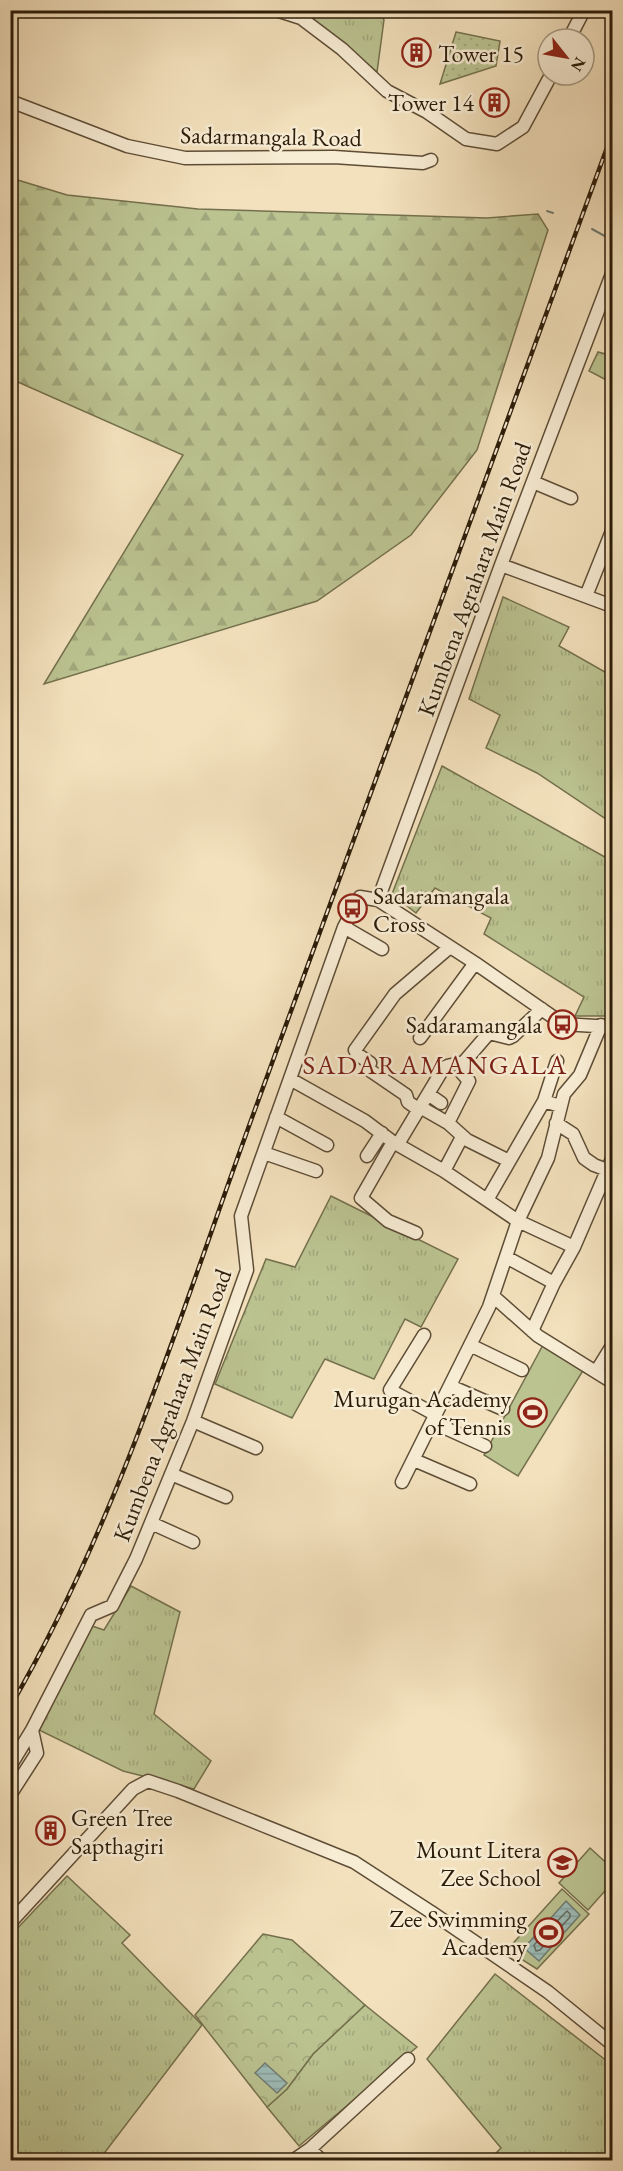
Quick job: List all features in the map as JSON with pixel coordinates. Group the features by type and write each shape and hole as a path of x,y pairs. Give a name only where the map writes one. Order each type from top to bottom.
{"street":[{"path":"276,10 301,18 342,49 387,91 427,112 466,139 497,144 523,127 545,87"},
{"path":"575,27 584,10"},
{"name":"Sadarmangala Road","path":"10,101 127,146 185,158 333,157 423,164 431,160"},
{"name":"Kumbena Agrahara Main Road","path":"10,1766 32,1730 91,1615 112,1606 151,1523 193,1421 247,1270 241,1216 344,927 360,897 378,900 501,565 612,274"},
{"path":"533,482 571,498"},
{"path":"586,596 612,531"},
{"path":"501,565 612,606"},
{"path":"378,900 563,1024 607,1026 580,1075 564,1094 548,1158 519,1221 493,1296 402,1482"},
{"path":"344,927 382,949"},
{"path":"441,1102 421,1100 408,1102 406,1095 368,1069 370,1063 355,1050 395,994 450,947"},
{"path":"420,1038 475,963"},
{"path":"416,1233 388,1221 360,1198 443,1069 467,1060 489,1033 509,1038 513,1036 542,1009"},
{"path":"488,1200 544,1101 556,1061"},
{"path":"447,1123 469,1081 462,1073 461,1063"},
{"path":"290,1079 326,1098 444,1171 519,1221 574,1247"},
{"path":"421,1100 462,1137 509,1161"},
{"path":"544,1101 560,1106"},
{"path":"276,1118 327,1145"},
{"path":"532,1331 574,1247 610,1165 594,1166 584,1158 573,1134 556,1123"},
{"path":"368,1156 382,1133"},
{"path":"444,1171 462,1137"},
{"path":"264,1153 316,1171"},
{"path":"506,1257 554,1283"},
{"path":"493,1296 532,1331 612,1382"},
{"path":"424,1335 390,1390 485,1446"},
{"path":"470,1345 522,1370"},
{"path":"596,1372 612,1346"},
{"path":"450,1386 503,1409"},
{"path":"193,1421 256,1448"},
{"path":"414,1460 470,1484"},
{"path":"171,1474 226,1497"},
{"path":"151,1523 193,1542"},
{"path":"10,1795 37,1753 32,1730"},
{"path":"10,1923 133,1789 148,1781 354,1862 548,1992 612,2044"},
{"path":"294,2160 310,2149 408,2058"},
{"path":"310,2149 321,2160"}],"green space":[{"path":"365,10 381,14 384,20 377,72 296,11"},
{"path":"456,32 500,41 496,66 440,84"},
{"path":"11,178 67,195 198,209 487,218 538,214 548,230 477,450 411,535 317,601 44,684 183,455 11,379"},
{"path":"612,346 612,383 589,371 598,352 609,355"},
{"path":"503,597 569,627 559,646 612,676 612,823 537,773 486,748 500,715 469,699"},
{"path":"442,766 612,861 612,1016 575,1016 584,997 484,934 491,918 435,888 416,913 392,894"},
{"path":"331,1196 458,1259 421,1327 405,1319 374,1379 325,1359 292,1418 215,1384 266,1259 295,1267"},
{"name":"Murugan Academy of Tennis","path":"544,1343 584,1369 518,1476 484,1455"},
{"path":"131,1586 180,1612 154,1714 211,1761 194,1789 123,1771 39,1730 92,1626 104,1630"},
{"path":"590,1848 612,1868 612,1883 588,1910 559,1883"},
{"path":"67,1876 130,1935 122,1943 202,2025 99,2160 11,2160 10,1936"},
{"name":"Zee Swimming Academy","path":"562,1889 589,1914 537,1969 507,1950"},
{"path":"263,1934 292,1940 365,2005 313,2054 287,2089 267,2107 195,2015"},
{"path":"495,1974 612,2065 612,2160 489,2160 501,2148 427,2059"},
{"path":"365,2005 417,2047 299,2146 267,2107 287,2089 313,2054"}],"water":[{"path":"566,1901 580,1915 539,1961 524,1948"},
{"path":"265,2063 287,2083 277,2093 255,2073"}],"waterway":[{"path":"547,211 553,213"},
{"path":"592,229 612,240"}],"railway":[{"path":"10,1707 49,1635 84,1562 147,1412 257,1104 612,134"}],"place":[{"name":"Tower 15","path":"417,53"},
{"name":"Tower 14","path":"495,102"},
{"name":"Sadaramangala Cross","path":"352,909"},
{"name":"Sadaramangala","path":"563,1024"},
{"name":"Murugan Academy of Tennis","path":"532,1412"},
{"name":"Green Tree Sapthagiri","path":"50,1831"},
{"name":"Mount Litera Zee School","path":"562,1863"},
{"name":"Zee Swimming Academy","path":"548,1932"}],"district":[{"name":"SADARAMANGALA","path":"435,1064"}]}
